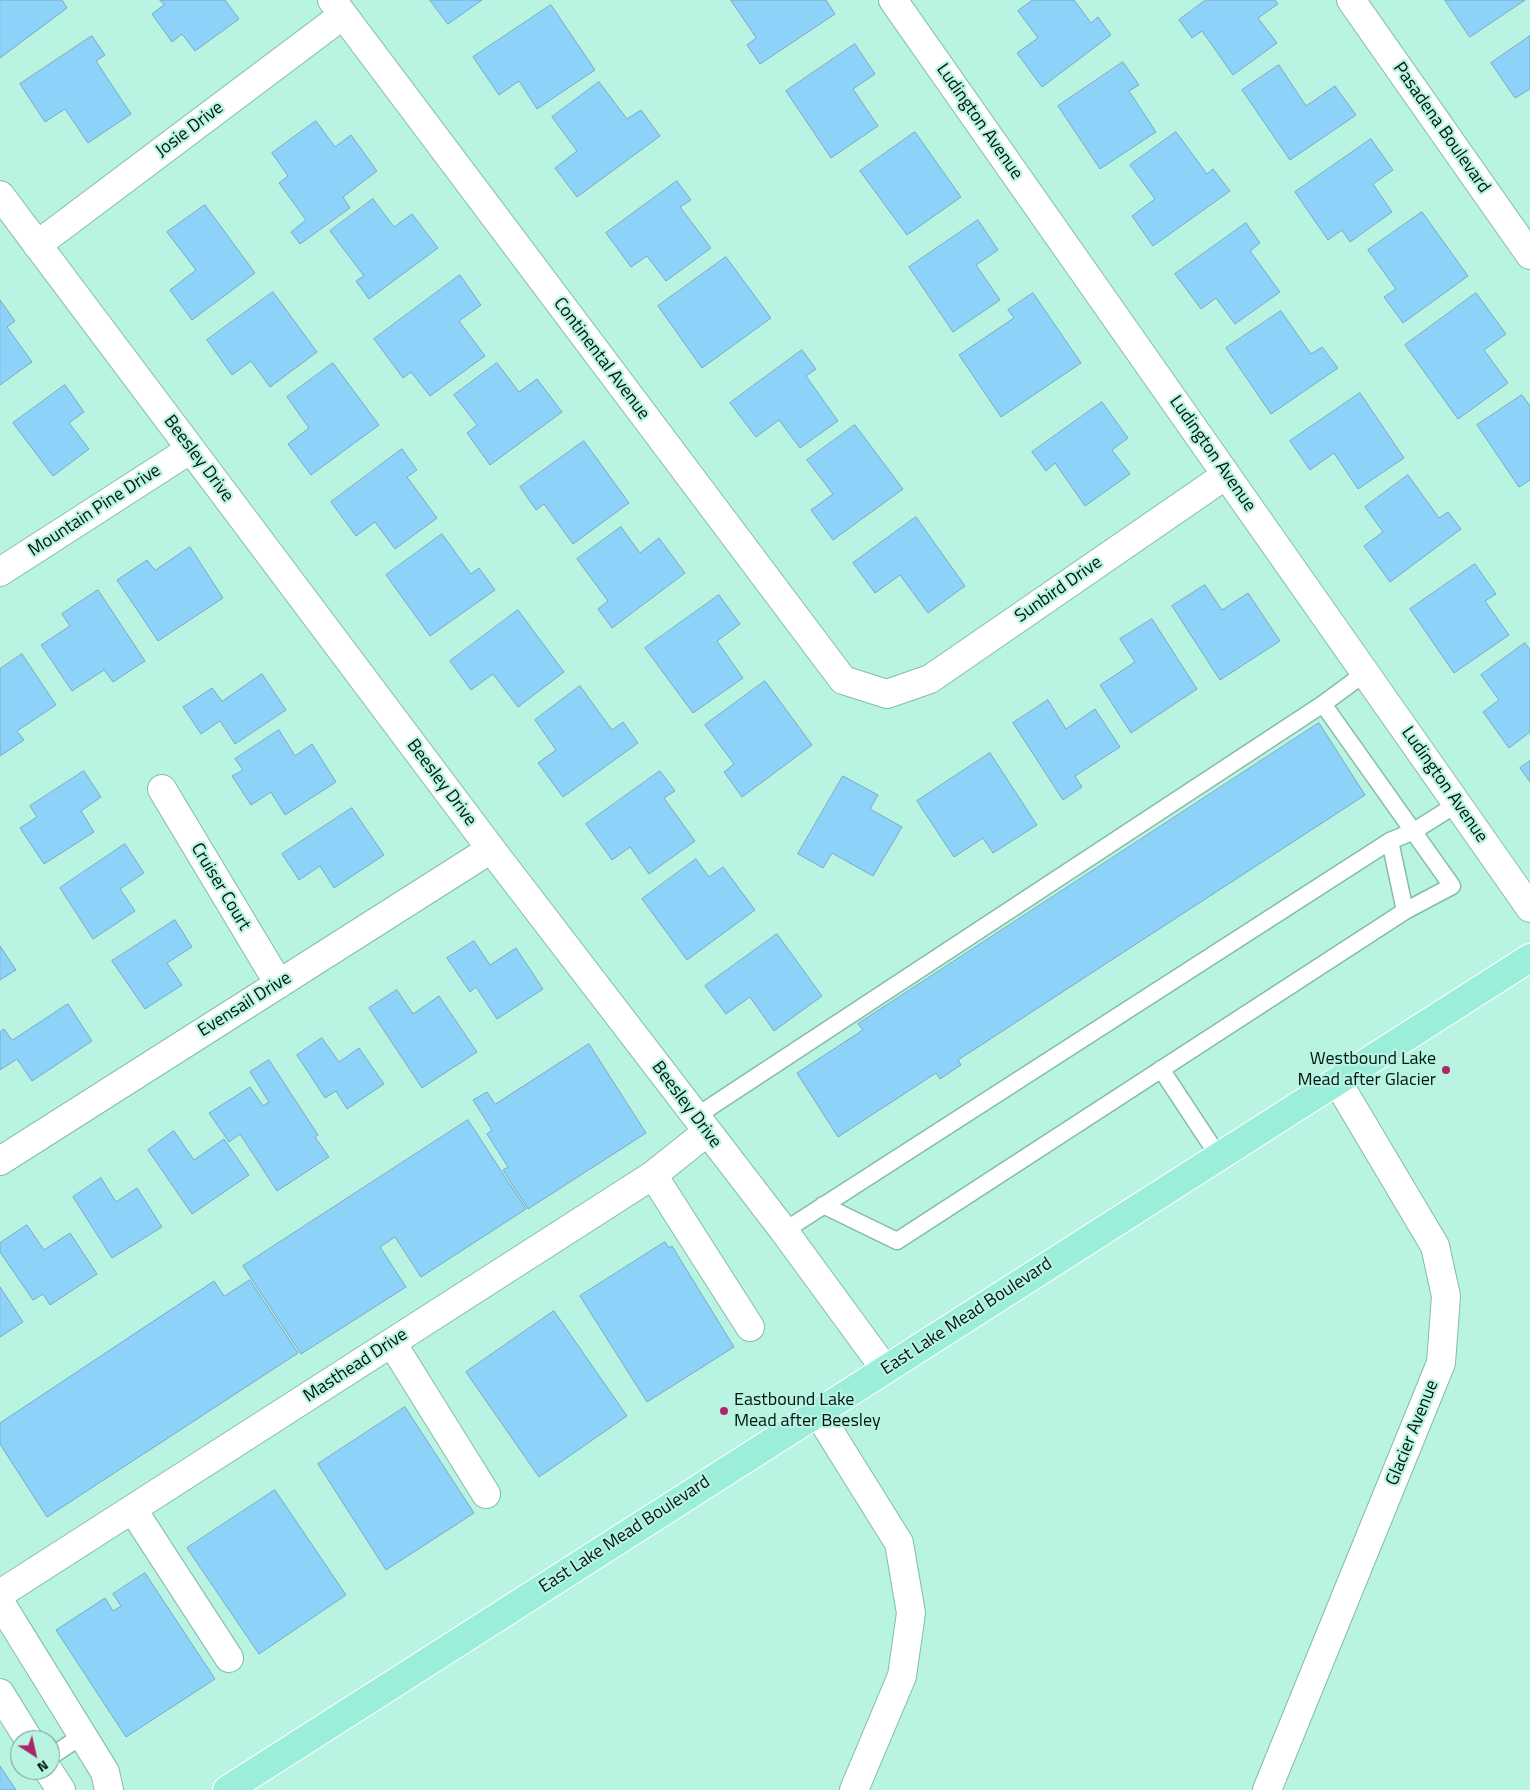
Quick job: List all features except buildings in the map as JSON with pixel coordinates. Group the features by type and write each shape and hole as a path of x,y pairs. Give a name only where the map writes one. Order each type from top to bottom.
{"main road":[{"name":"East Lake Mead Boulevard","path":"226,1790 1530,958"}],"street":[{"name":"Ludington Avenue","path":"894,0 1530,908"},
{"name":"Pasadena Boulevard","path":"1351,0 1530,256"},
{"name":"Josie Drive","path":"37,244 338,7"},
{"name":"Continental Avenue","path":"338,7 843,680 887,694"},
{"name":"Beesley Drive","path":"0,195 491,849 784,1232 885,1369"},
{"name":"Mountain Pine Drive","path":"0,572 191,450"},
{"name":"Sunbird Drive","path":"887,694 930,680 1226,475"},
{"name":"Cruiser Court","path":"162,789 279,984"},
{"name":"Evensail Drive","path":"0,1162 491,849"},
{"name":"Glacier Avenue","path":"1267,1790 1441,1363 1446,1296 1435,1246 1337,1081"},
{"name":"Masthead Drive","path":"0,1594 653,1175 701,1124"},
{"path":"653,1175 750,1327"},
{"path":"392,1343 486,1494"},
{"path":"818,1413 899,1543 911,1613 902,1676 854,1790"},
{"path":"133,1510 229,1658"},
{"path":"0,1602 105,1772 109,1790"},
{"path":"0,1693 24,1730"}],"lane":[{"path":"701,1124 1323,704 1365,672"},
{"path":"823,1205 896,1241 1406,911 1452,886 1323,704"},
{"path":"784,1232 823,1205 1390,841 1414,831 1457,804"},
{"path":"1390,841 1406,911"},
{"path":"1161,1069 1219,1156"},
{"path":"60,1750 83,1735"}],"place":[{"name":"Westbound Lake Mead after Glacier","path":"1446,1070"},
{"name":"Eastbound Lake Mead after Beesley","path":"724,1411"}]}
